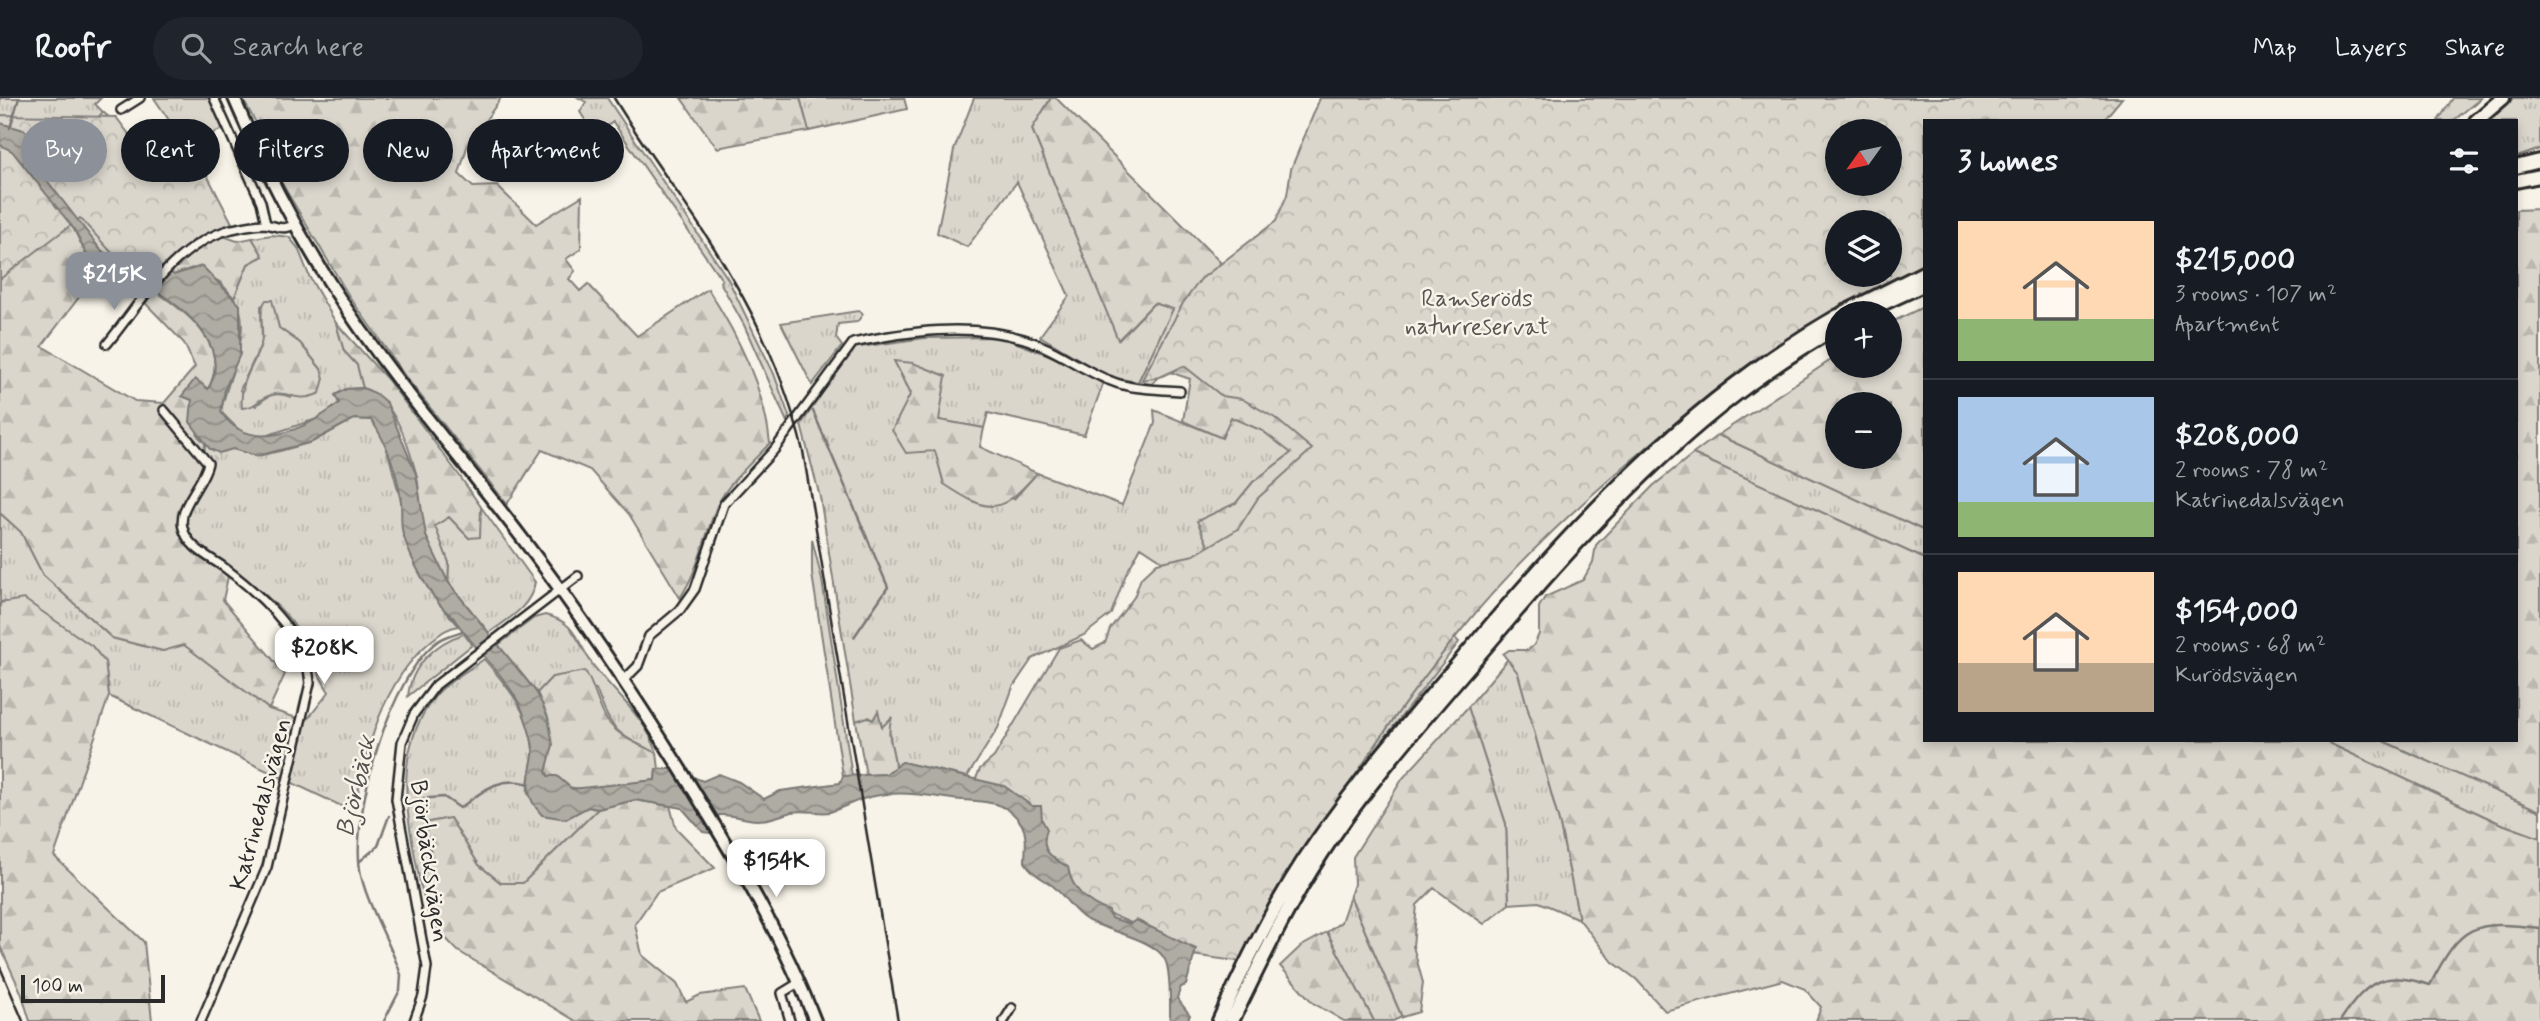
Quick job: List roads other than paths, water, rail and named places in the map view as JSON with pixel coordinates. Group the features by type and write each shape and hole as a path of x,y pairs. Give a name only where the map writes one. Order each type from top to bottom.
{"main road":[{"path":"2478,119 2503,98"},
{"path":"2518,166 2540,161"},
{"path":"2518,181 2540,176"},
{"path":"1867,301 1923,273"},
{"path":"1888,301 1923,285"},
{"path":"1224,1020 1259,940 1313,846 1381,754 1528,581 1615,487 1688,421 1754,369 1825,324"},
{"path":"1224,1020 1322,853 1388,761 1535,589 1623,495 1696,426 1787,356 1825,334"}],"street":[{"path":"121,110 140,98"},
{"path":"214,98 261,202 266,224"},
{"path":"234,98 295,224 368,339 560,590 624,680 719,832 764,910 800,982 815,1021"},
{"path":"107,344 171,263 207,237 242,227 266,224 280,229 295,224"},
{"path":"624,680 638,666 649,636 680,610 695,589 724,503 774,450 853,343 914,332 996,332 1027,340 1119,384 1180,391"},
{"name":"Katrinedalsvägen","path":"164,410 208,463 206,472 182,515 182,527 189,540 244,583 284,624 295,638 309,669 310,683 267,867 201,1021"},
{"name":"Björbäcksvägen","path":"414,1021 423,996 427,967 397,799 402,742 415,714 436,685 578,576"},
{"path":"790,1021 782,993 788,986 800,982"},
{"path":"1004,1021 1012,1008"}],"water":[{"path":"0,123 21,129 21,162 12,151 0,145"},
{"path":"37,182 48,182 104,254 114,261 146,258 174,275 202,266 240,305 240,354 225,389 221,412 233,425 247,433 279,434 311,422 339,403 335,395 346,389 363,388 375,393 387,403 416,474 426,536 448,582 537,693 548,717 553,745 546,772 548,776 557,776 572,789 655,780 656,769 673,769 703,781 719,774 739,782 764,799 780,791 840,783 843,776 886,774 902,762 1004,786 1032,806 1041,806 1042,820 1047,829 1046,848 1052,856 1068,867 1073,882 1082,895 1109,911 1111,918 1130,924 1136,920 1196,949 1186,985 1181,987 1177,998 1190,1015 1187,1021 1170,1021 1169,975 1161,954 1143,942 1087,920 1058,890 1034,873 1025,862 1026,838 1022,825 1015,815 997,805 917,794 889,794 865,798 830,812 797,811 761,820 719,815 710,833 703,832 682,808 635,800 598,809 588,807 566,819 542,815 529,793 533,746 520,705 503,679 453,617 437,602 416,567 403,534 401,501 394,470 387,448 371,420 354,419 312,442 257,456 233,449 219,453 210,449 190,422 192,400 182,396 195,379 208,389 214,373 214,358 201,329 176,305 137,278 117,282 90,262 74,229"}],"waterway":[{"path":"10,128 19,98"},
{"path":"813,411 888,587 854,637"},
{"name":"Björbäck","path":"384,1021 400,990 401,975 367,895 360,870 359,845 368,782 378,747 404,683 420,658 438,641 463,631"},
{"path":"416,799 444,797 460,808 485,790 501,783 510,781 530,784"},
{"path":"359,862 378,846 389,816"},
{"path":"2340,1021 2359,996 2378,982 2400,979 2430,985 2451,949 2472,931 2484,926 2499,925 2540,928"}],"railway":[{"path":"614,98 732,278 765,340 790,406 803,451 898,1021"},
{"path":"0,967 23,1021"}],"park label":[{"name":"Ramseröds naturreservat","path":"1477,312"}]}
